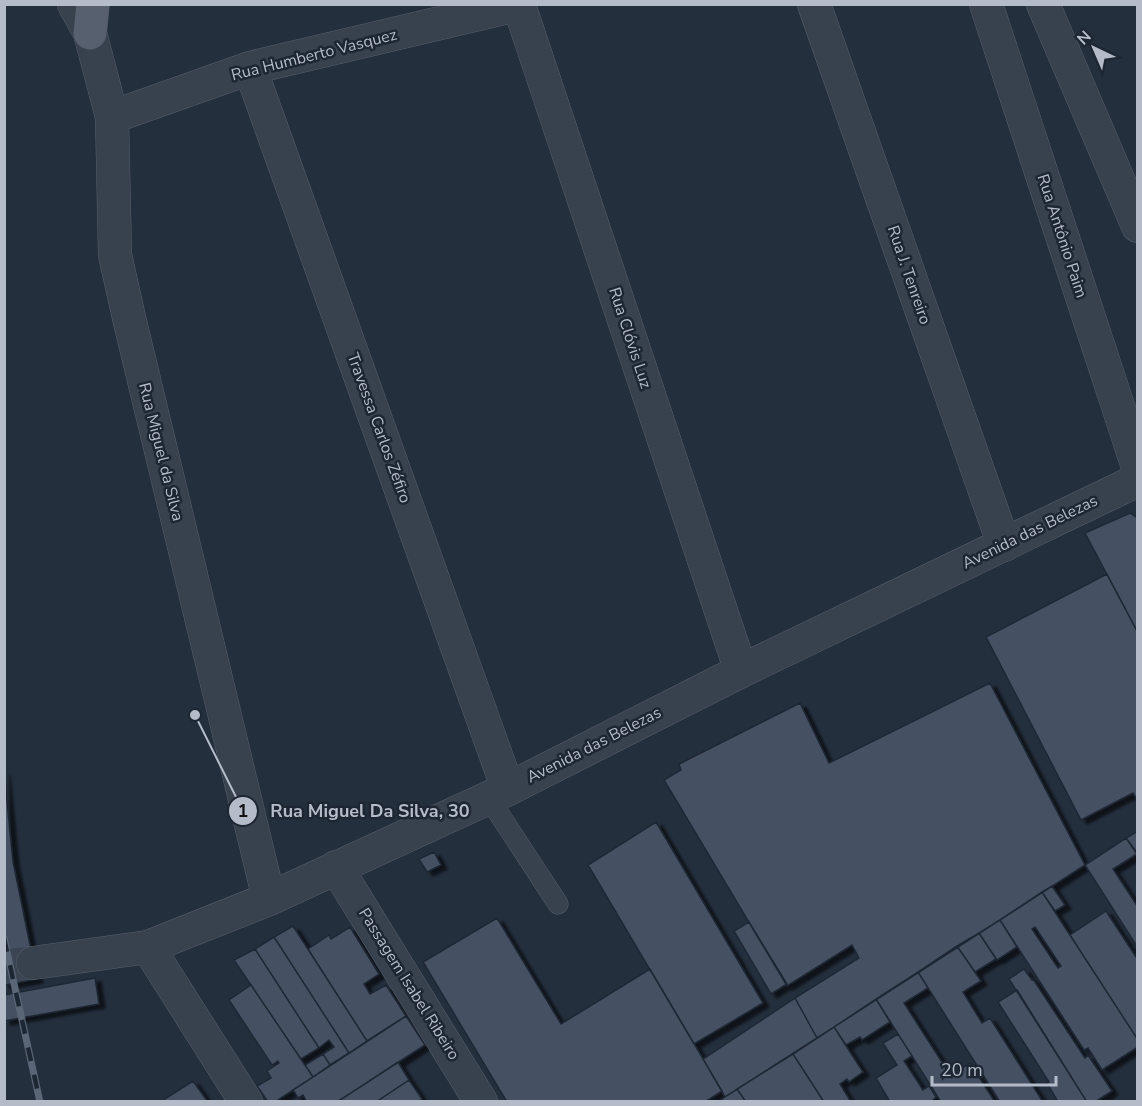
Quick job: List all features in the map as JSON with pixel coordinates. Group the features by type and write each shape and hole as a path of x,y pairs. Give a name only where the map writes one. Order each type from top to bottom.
{"street":[{"name":"Rua Miguel da Silva","path":"74,4 92,19 112,117 115,255 269,898"},
{"name":"Rua J. Tenreiro","path":"814,4 1004,546"},
{"name":"Rua Antônio Paim","path":"986,4 1137,467"},
{"path":"1043,4 1137,226"},
{"name":"Rua Humberto Vasquez","path":"112,117 250,68 520,5"},
{"name":"Rua Clóvis Luz","path":"520,5 741,671"},
{"name":"Travessa Carlos Zéfiro","path":"250,68 498,793"},
{"name":"Avenida das Belezas","path":"33,963 148,947 269,898 498,793 741,671 1137,480"},
{"name":"Passagem Isabel Ribeiro","path":"336,867 481,1101"},
{"path":"148,947 246,1101"}],"lane":[{"path":"498,793 558,904"}],"building":[{"path":"1130,513 1138,518 1138,633 1085,533"},
{"path":"1107,574 1138,633 1138,801 1133,793 1081,820 986,637"},
{"path":"990,683 1085,865 817,1038 795,998 859,958 852,945 787,986 664,780 681,770 679,764 800,703 829,763"},
{"path":"4,771 13,862 37,979 4,985"},
{"path":"656,822 763,1003 694,1044 588,865"},
{"path":"1138,831 1138,854 1126,838"},
{"path":"1126,838 1137,854 1113,869 1138,907 1138,948 1085,865"},
{"path":"434,852 441,865 427,872 419,859"},
{"path":"1052,886 1065,905 1055,911 1042,892"},
{"path":"1042,892 1138,1040 1138,1047 1102,1070 1088,1048 1084,1050 1000,920","holes":["1035,927 1061,966 1058,968 1032,929"]},
{"path":"1106,911 1138,960 1138,1040 1070,935"},
{"path":"497,918 561,1024 650,969 722,1091 705,1102 507,1102 423,962"},
{"path":"1000,920 1017,947 997,960 979,933"},
{"path":"749,922 787,984 771,994 734,931"},
{"path":"293,926 367,1041 349,1053 274,937"},
{"path":"350,927 379,974 364,984 370,994 386,985 406,1016 367,1041 308,949 329,935 331,939"},
{"path":"979,933 996,959 975,972 957,946"},
{"path":"274,937 349,1053 330,1065 323,1054 334,1047 329,1040 319,1048 255,949"},
{"path":"957,946 981,981 963,992 982,1023 990,1018 1043,1102 1000,1102 918,972"},
{"path":"255,949 319,1048 301,1059 234,960"},
{"path":"1024,969 1085,1058 1088,1055 1112,1091 1095,1102 1087,1102 1009,979"},
{"path":"918,972 928,988 904,1003 947,1070 949,1069 952,1074 970,1063 995,1102 941,1102 876,999"},
{"path":"95,978 99,1004 4,1021 4,995"},
{"path":"251,985 313,1077 275,1102 268,1102 257,1086 271,1078 267,1071 279,1063 278,1061 272,1065 229,1000"},
{"path":"1017,990 1087,1102 1058,1102 1047,1083 1049,1082 998,1002"},
{"path":"795,998 817,1038 725,1097 703,1059"},
{"path":"876,999 890,1022 862,1040 860,1037 846,1045 834,1027"},
{"path":"406,1016 425,1045 337,1102 307,1102 303,1095 298,1098 293,1090"},
{"path":"834,1027 863,1072 849,1082 847,1079 840,1084 851,1102 824,1102 793,1054"},
{"path":"898,1034 912,1056 904,1061 923,1090 929,1086 936,1097 931,1102 890,1102 876,1078 897,1065 883,1043"},
{"path":"323,1054 330,1065 313,1077 305,1065"},
{"path":"793,1054 824,1102 746,1102 737,1089"},
{"path":"398,1062 409,1080 376,1102 337,1102"},
{"path":"409,1080 422,1099 419,1102 376,1102"},
{"path":"193,1081 208,1102 160,1102"},
{"path":"737,1089 746,1102 718,1102 725,1097"}],"tunnel":[{"path":"4,966 33,963"}],"railway":[{"path":"4,938 40,1102"}],"place":[{"name":"Rua Miguel Da Silva, 30","path":"195,715"}]}
